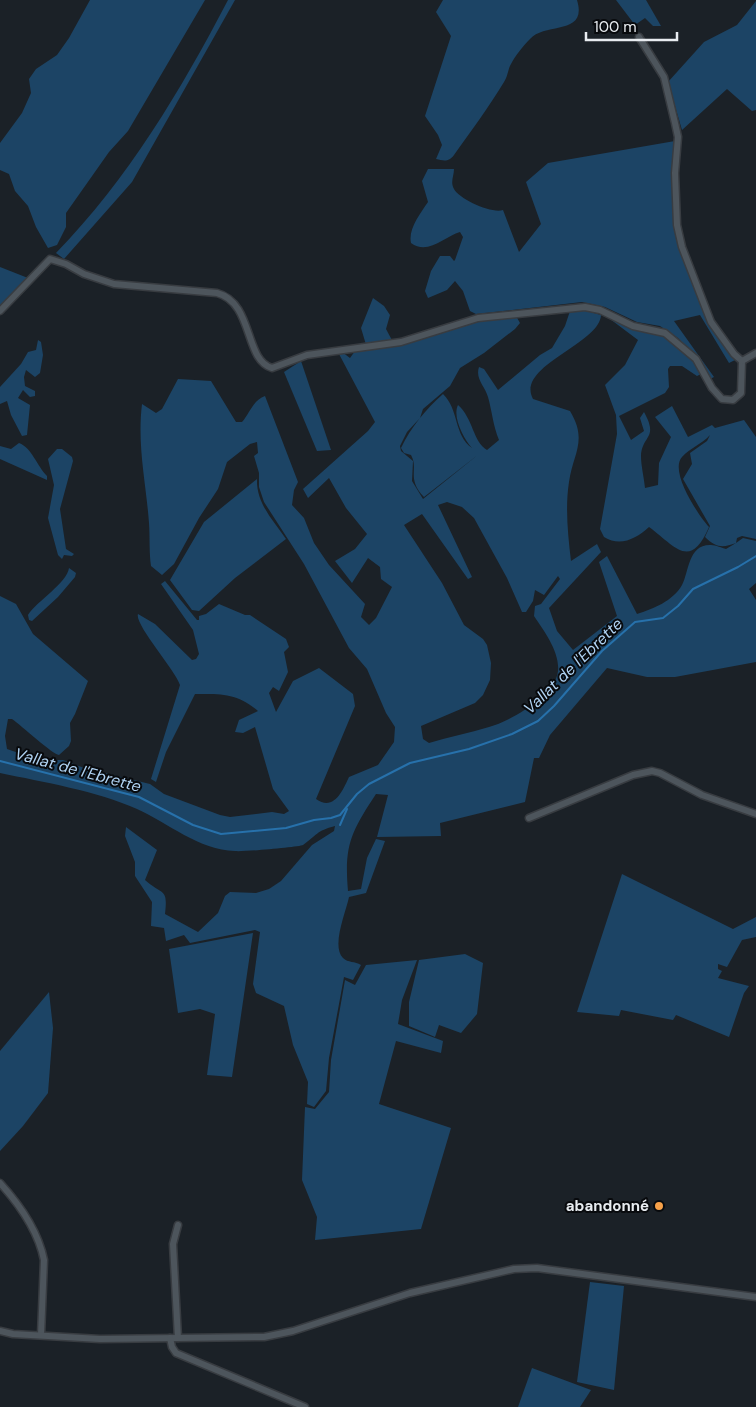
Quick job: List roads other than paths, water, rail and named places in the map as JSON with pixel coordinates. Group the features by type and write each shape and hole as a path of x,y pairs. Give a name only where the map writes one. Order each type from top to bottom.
{"street":[{"path":"639,37 664,77 678,137 675,173 677,225 682,247 711,322 738,359 742,361"},
{"path":"0,311 50,259 60,261 84,274 114,284 217,293 229,298 241,313 260,360 272,368 306,355 401,342 478,318 577,307 600,310 633,326 658,330 672,337 696,359 712,388 727,401 733,400 741,393 742,361"},
{"path":"742,361 756,353"},
{"path":"529,818 632,775 652,771 660,773 702,794 756,814"},
{"path":"0,1183 22,1211 42,1248 44,1260 41,1335"},
{"path":"178,1225 173,1244 178,1338"},
{"path":"0,1331 100,1339 251,1338 276,1336 410,1292 514,1269 529,1268 560,1269 756,1297"},
{"path":"170,1338 176,1353 304,1407"}],"waterway":[{"name":"Vallat de l'Ebrette","path":"0,761 139,797 193,825 221,834 286,828 314,820 331,818 340,815 357,794 369,784 410,763 469,749 512,734 538,721 554,706 602,651 635,622 663,618 678,606 693,589 756,556"},
{"name":"Vallat de l'Ebrette","path":"340,825 347,809"}],"place":[{"name":"abandonné","path":"659,1206"}]}
